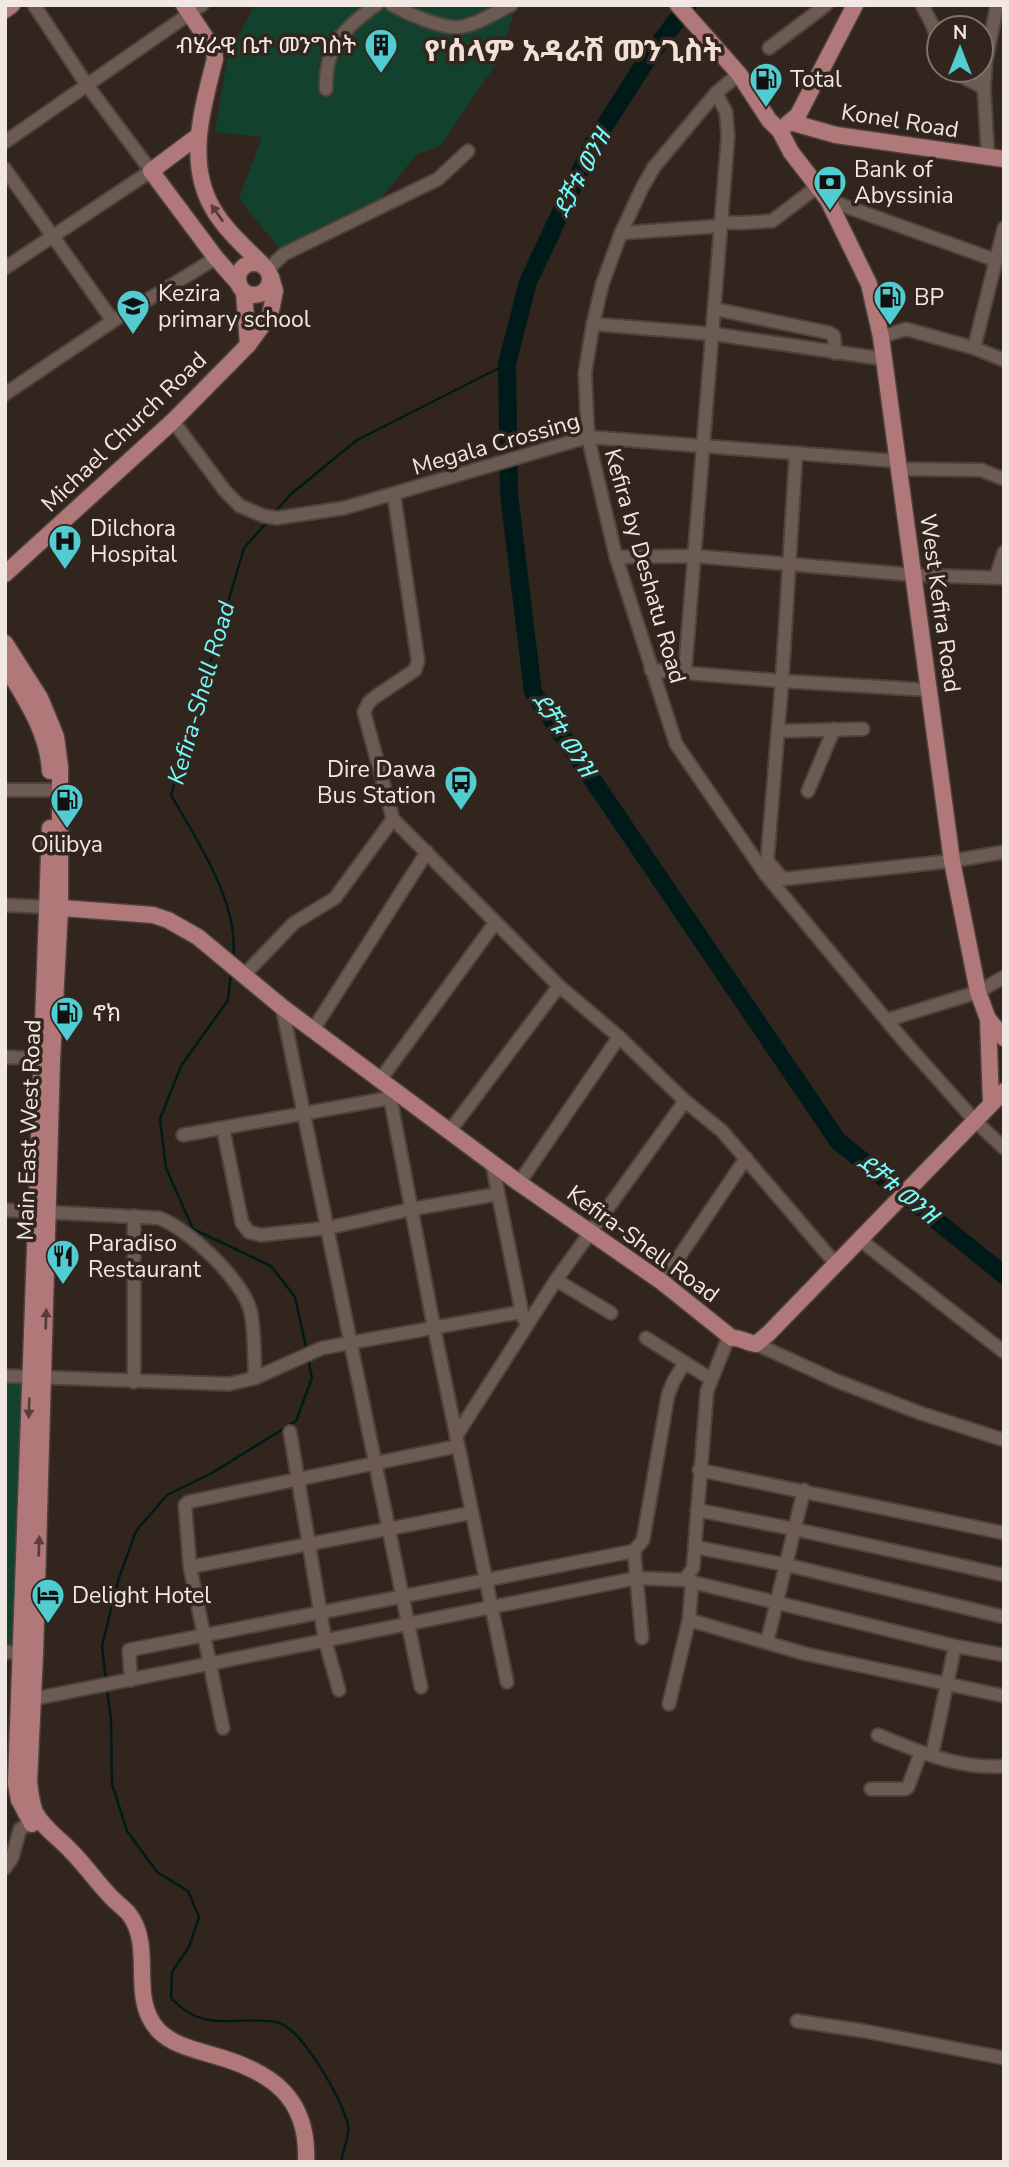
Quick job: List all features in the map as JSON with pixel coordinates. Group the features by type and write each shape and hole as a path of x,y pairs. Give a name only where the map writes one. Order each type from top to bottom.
{"main road":[{"path":"5,10 12,5"},
{"name":"West Kefira Road","path":"678,5 734,68 769,120 785,127 791,152 822,193 869,284 881,337 953,861 978,992 988,1020 991,1104"},
{"path":"785,127 798,114 855,5"},
{"path":"192,8 214,50 215,59 198,136 205,193 220,219 267,270 267,289 261,294 251,295 241,287 151,171 198,136"},
{"name":"Konel Road","path":"785,127 996,158"},
{"path":"247,345 239,273 245,265 254,262 267,270"},
{"name":"Michael Church Road","path":"5,574 173,421 247,345 270,316 275,291 267,270"},
{"name":"Main East West Road","path":"7,654 45,742 56,790 29,1653 17,1792 24,1811 36,1821 48,1841 83,1864 134,1923 142,1954 146,2010 158,2029 175,2043 234,2061 269,2077 295,2106 302,2121 307,2136 306,2162"},
{"name":"Kefira-Shell Road","path":"53,908 138,913 168,920 198,937 386,1088 662,1282 732,1338 755,1344"},
{"path":"988,1020 1004,1038"},
{"path":"755,1344 769,1334 1004,1091"}],"street":[{"path":"5,268 151,171 87,85 34,5"},
{"path":"326,89 325,67 334,47 344,32 376,5"},
{"path":"392,5 452,27 463,27 511,5"},
{"path":"769,48 826,5"},
{"path":"996,158 984,88 986,61 999,27 997,5"},
{"path":"5,142 192,8"},
{"name":"Kefira by Deshatu Road","path":"734,68 654,167 621,233 602,285 593,324 585,373 582,438 616,557 676,744 768,868 887,1020 976,1122 1004,1149"},
{"path":"975,84 984,88"},
{"path":"685,671 728,136 726,112 716,93"},
{"path":"267,270 284,254 438,178 468,151"},
{"path":"5,169 113,320"},
{"path":"621,233 772,221 822,193 995,260"},
{"path":"974,348 1004,228"},
{"path":"5,394 113,320 216,258"},
{"path":"715,309 830,333 834,336 835,353"},
{"path":"593,324 714,334 884,359"},
{"path":"881,337 906,329 974,348 1004,360"},
{"name":"Megala Crossing","path":"173,421 225,491 240,506 270,517 344,508 582,438 703,444 897,465 981,470 1004,479"},
{"path":"796,453 768,868 783,879 953,861 1004,852"},
{"path":"394,495 418,661 415,670 375,697 364,712 393,818 559,986 619,1037 685,1101 722,1131 835,1263"},
{"path":"616,557 694,556 915,575 1000,578 1004,552"},
{"path":"651,670 930,690"},
{"path":"808,791 834,729"},
{"path":"779,731 863,729"},
{"path":"5,790 56,790"},
{"path":"236,969 294,923 335,898 393,818"},
{"path":"313,1030 427,852"},
{"path":"5,905 53,908"},
{"path":"183,1135 304,1112 386,1088 495,923"},
{"path":"887,1020 978,992 1004,977"},
{"path":"449,1132 559,986"},
{"path":"282,1007 421,1687"},
{"path":"519,1183 619,1037"},
{"path":"5,1057 47,1059"},
{"path":"386,1088 506,1682"},
{"path":"223,1728 190,1567 183,1510 188,1502 376,1462 457,1441 556,1280 685,1101"},
{"path":"223,1128 242,1223 249,1232 261,1235 328,1228 412,1209 498,1194"},
{"path":"662,1282 746,1158"},
{"path":"492,1163 525,1329"},
{"path":"5,1210 159,1218 175,1224 201,1244 228,1275 250,1311 256,1378"},
{"path":"134,1216 134,1382"},
{"path":"859,1240 1004,1352"},
{"path":"556,1280 611,1313"},
{"path":"5,1376 229,1384 256,1378 322,1348 522,1312"},
{"path":"646,1338 711,1379"},
{"path":"669,1704 688,1620 688,1581 693,1568 705,1404 711,1379 727,1341 732,1338"},
{"path":"755,1344 837,1381 920,1413 1004,1440"},
{"path":"131,1679 129,1650 484,1578 634,1551 643,1540 668,1395 685,1363"},
{"path":"290,1432 296,1479 326,1640 339,1690"},
{"path":"699,1470 1004,1533"},
{"path":"767,1642 803,1490"},
{"path":"697,1510 1004,1575"},
{"path":"190,1567 471,1513"},
{"path":"695,1546 1004,1617"},
{"path":"634,1551 642,1638"},
{"path":"27,1699 637,1578 688,1581 955,1646 1004,1655"},
{"path":"688,1620 806,1654 1004,1696"},
{"path":"870,1789 905,1789 926,1754 955,1646"},
{"path":"5,1652 29,1653"},
{"path":"878,1735 926,1754 970,1765 1004,1766"},
{"path":"5,1868 12,1858 19,1830 36,1821"},
{"path":"797,2021 1004,2058"}],"green space":[{"path":"254,5 516,5 499,60 440,146 417,154 369,213 284,254 239,199 262,137 215,132 227,60"},
{"path":"5,1376 30,1376 23,1653 5,1652"}],"waterway":[{"name":"ደቻቱ ወንዝ","path":"688,5 646,61 593,144 528,282 507,364 509,494 533,692 838,1141 1004,1275"},
{"name":"Kefira-Shell Road","path":"274,513 291,494 357,440 507,364"},
{"name":"Kefira-Shell Road","path":"233,959 233,938 224,895 171,795 244,548 268,521"},
{"name":"Kefira-Shell Road","path":"231,973 228,1000 181,1066 160,1119 166,1168 193,1229 271,1266 295,1297 307,1351"},
{"name":"Kefira-Shell Road","path":"106,1679 102,1646 118,1581 136,1531 167,1495 212,1473 296,1421 312,1378 308,1358"},
{"name":"Kefira-Shell Road","path":"107,1690 111,1719 112,1784 127,1831 157,1872 188,1891 199,1917 189,1947 172,1972 171,1998 184,2009 208,2020 276,2022 298,2037 320,2066 345,2114 348,2133 341,2162"}],"place":[{"name":"ብሄራዊ ቤተ መንግስት","path":"381,75"},
{"name":"Total","path":"766,109"},
{"name":"Bank of Abyssinia","path":"830,212"},
{"name":"BP","path":"890,327"},
{"name":"Kezira primary school","path":"133,336"},
{"name":"Dilchora Hospital","path":"65,571"},
{"name":"Dire Dawa Bus Station","path":"461,812"},
{"name":"Oilibya","path":"67,830"},
{"name":"ኖክ","path":"67,1043"},
{"name":"Paradiso Restaurant","path":"63,1286"},
{"name":"Delight Hotel","path":"48,1625"}],"district":[{"name":"የ'ሰላም አዳራሽ መንጊስት","path":"573,51"}]}
